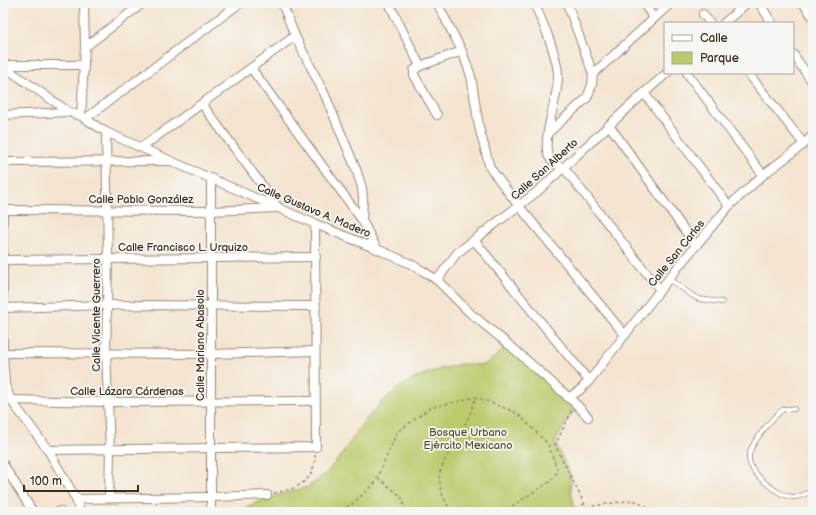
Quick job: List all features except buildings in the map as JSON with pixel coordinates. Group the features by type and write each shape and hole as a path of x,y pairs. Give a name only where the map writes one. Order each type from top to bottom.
{"street":[{"path":"83,117 85,47 84,3"},
{"path":"85,47 143,3"},
{"path":"83,117 240,3"},
{"path":"282,3 295,36 325,95 356,169 364,199 362,220"},
{"path":"389,3 420,66"},
{"path":"437,3 462,51 472,76 479,127 490,168 625,336"},
{"path":"534,3 547,34 558,72 557,94 548,133 547,150 549,157 556,165 564,168 660,290"},
{"path":"548,133 587,98 592,85 593,74 567,3"},
{"path":"643,3 654,18"},
{"path":"593,74 671,3"},
{"path":"725,22 747,3"},
{"path":"759,3 771,22"},
{"path":"803,3 813,17"},
{"path":"703,14 709,22"},
{"path":"142,147 295,36"},
{"path":"437,115 414,75 414,70 420,66 462,51"},
{"path":"794,56 813,84"},
{"name":"Calle Gustavo A. Madero","path":"3,66 84,65"},
{"name":"Calle Gustavo A. Madero","path":"3,66 69,112 83,117 106,132 278,208 411,264 437,280 469,312 514,349 588,417"},
{"path":"251,68 362,220 377,249"},
{"name":"Calle San Alberto","path":"437,280 457,253 538,191 666,74"},
{"path":"688,74 763,175"},
{"path":"749,74 804,144"},
{"path":"644,93 729,206"},
{"path":"202,104 278,208"},
{"path":"3,115 69,112"},
{"path":"609,125 696,246"},
{"name":"Calle Vicente Guerrero","path":"106,132 106,210 108,258 106,353 110,450 108,498"},
{"name":"Calle San Carlos","path":"568,398 580,390 589,381 669,278 729,206 763,175 804,144 813,135"},
{"path":"3,162 170,161"},
{"name":"Calle Mariano Abasolo","path":"211,178 211,512"},
{"path":"3,206 3,353 5,385 11,400 48,450 76,499 80,512"},
{"name":"Calle Pablo González","path":"3,210 212,211 278,208"},
{"path":"48,450 316,447 315,224"},
{"path":"474,240 589,381"},
{"name":"Calle Francisco L. Urquizo","path":"3,260 108,258 316,258"},
{"path":"3,308 108,305 316,306"},
{"path":"3,353 212,354 315,351"},
{"name":"Calle Lázaro Cárdenas","path":"11,400 108,402 315,401"},
{"path":"3,464 33,512"},
{"path":"76,499 267,495"}],"lane":[{"path":"669,278 699,299 722,302"},
{"path":"794,410 784,409 773,418 750,450 749,460 752,468 757,474 776,490 782,493 792,497 797,497 813,490"},
{"path":"813,416 813,423"}],"path":[{"path":"451,512 441,492 439,474 446,458 468,420 476,397"},
{"path":"335,512 351,505 375,483 397,432 430,408 476,397 517,413 548,444 558,471 551,481 503,512"},
{"path":"572,410 560,436 554,445 586,507 634,500 655,512"},
{"path":"267,495 296,486 309,477 313,471 315,463 316,447"},
{"path":"377,478 401,496 406,512"},
{"path":"572,512 584,504"}],"green space":[{"name":"Bosque Urbano Ejército Mexicano","path":"506,345 578,402 555,442 570,475 575,511 239,512 248,506 307,487 318,480 341,456 362,424 380,404 394,391 411,380 430,372 460,364 484,365 500,353"}]}
